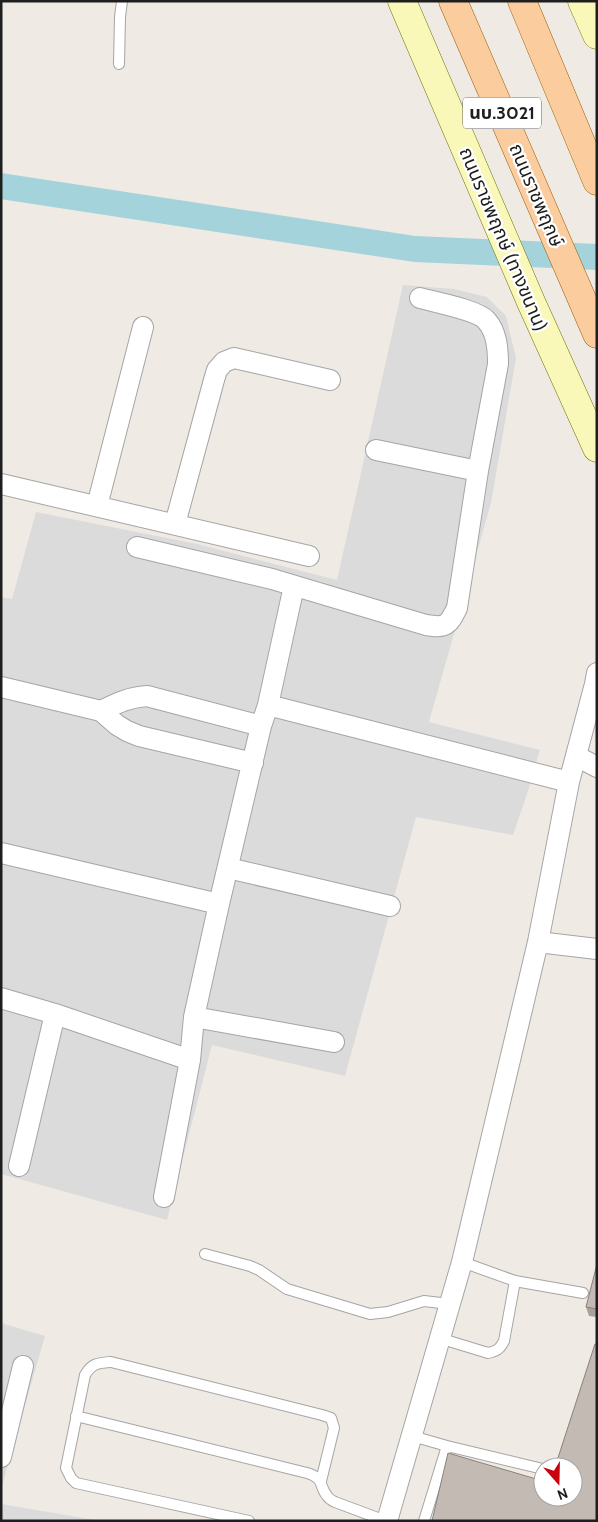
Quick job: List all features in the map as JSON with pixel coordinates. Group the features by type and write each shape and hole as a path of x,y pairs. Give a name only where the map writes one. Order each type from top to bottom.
{"main road":[{"name":"ถนนราชพฤกษ์ (ทางขนาน)","path":"402,1 531,302 597,448"},
{"name":"ถนนราชพฤกษ์","path":"453,1 597,334"},
{"name":"นบ.3021","path":"522,1 597,181"},
{"path":"582,1 597,35"}],"street":[{"path":"137,547 272,579 426,625 440,627 450,621 457,608 478,471 498,364 498,348 492,329 485,319 473,313 420,298"},
{"path":"97,506 143,327"},
{"path":"175,524 217,370 224,362 234,358 249,360 330,380"},
{"path":"376,450 478,471"},
{"path":"1,484 309,556"},
{"path":"164,1197 190,1060 194,1017 261,726 268,705 294,586"},
{"path":"386,1521 462,1262 538,942 569,782 596,680"},
{"path":"1,687 102,711 117,725 139,736 253,764"},
{"path":"102,711 133,697 147,696 261,726"},
{"path":"268,705 569,782"},
{"path":"576,756 597,767"},
{"path":"1,853 219,904"},
{"path":"228,868 390,906"},
{"path":"538,942 597,949"},
{"path":"1,998 55,1014 190,1060"},
{"path":"19,1166 55,1014"},
{"path":"194,1017 334,1042"},
{"path":"1,1457 23,1366"}],"lane":[{"path":"119,64 122,1"},
{"path":"205,1254 259,1270 287,1289 370,1314 388,1312 424,1301 449,1304"},
{"path":"462,1262 515,1281 583,1293"},
{"path":"440,1338 488,1352 495,1352 500,1348 504,1340 515,1281"},
{"path":"249,1521 76,1484 66,1468 85,1374 90,1367 100,1363 111,1362 330,1418 334,1428 321,1481"},
{"path":"76,1416 314,1475 321,1481 328,1497 336,1502 386,1521"},
{"path":"412,1436 533,1467"},
{"path":"424,1521 448,1446"}],"shaded area":[{"path":"403,285 454,289 487,297 506,316 516,358 491,503 429,722 540,750 513,835 416,817 345,1076 212,1045 167,1220 1,1174 1,597 12,599 36,512 197,544 337,580"},
{"path":"1,1323 45,1336 1,1489"},
{"path":"1,1504 101,1521 1,1521"}],"building":[{"path":"597,1264 597,1309 586,1307"},
{"path":"595,1344 597,1344 597,1521 432,1521 448,1453 533,1478 533,1507 583,1507 583,1457 558,1457"}],"waterway":[{"path":"1,186 415,249 597,257"}]}
